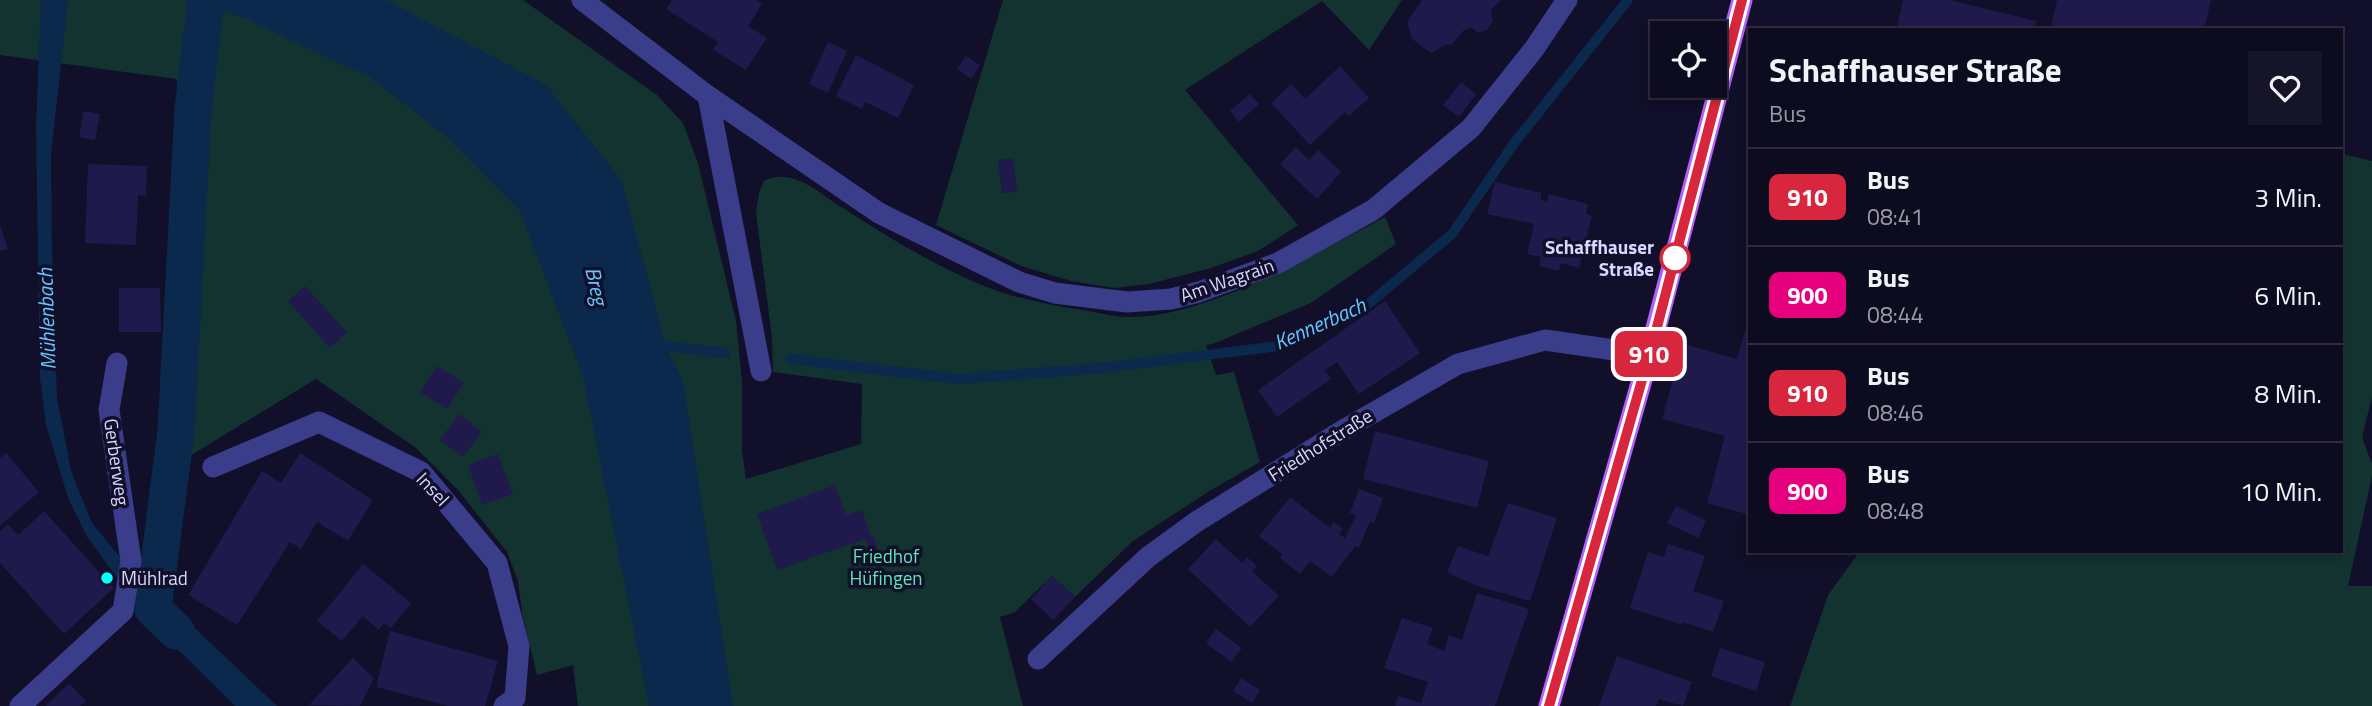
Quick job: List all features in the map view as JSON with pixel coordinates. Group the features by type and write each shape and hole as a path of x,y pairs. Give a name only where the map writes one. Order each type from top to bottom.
{"main road":[{"path":"1549,706 1649,355 1742,0"}],"street":[{"name":"Am Wagrain","path":"582,0 708,96 879,214 1019,282 1055,293 1127,303 1171,299 1199,292 1278,263 1373,211 1471,128 1534,50 1567,0"},
{"path":"708,96 761,371"},
{"name":"Friedhofstraße","path":"1038,659 1149,557 1196,522 1345,429 1458,364 1545,341 1649,355"},
{"name":"Gerberweg","path":"20,706 123,611 131,563 109,410 117,363"},
{"name":"Insel","path":"213,467 319,422 421,472 497,563 519,646 514,698 504,706"}],"green space":[{"name":"Friedhof Hüfingen","path":"0,0 523,0 657,95 683,123 698,163 736,321 742,381 742,450 746,479 861,444 862,384 773,372 772,338 756,213 764,181 783,177 810,186 908,248 984,286 1032,301 1124,317 1155,315 1188,308 1223,296 1292,266 1385,217 1396,244 1311,303 1206,345 1216,375 1234,372 1260,462 1211,490 1133,541 1075,597 1052,576 1015,612 1000,617 1023,706 578,706 573,665 537,675 522,613 518,581 507,552 458,490 416,448 316,379 188,457 162,454 183,140 183,99 176,79 0,55"},
{"path":"1003,0 1402,0 1369,50 1322,1 1185,90 1298,225 1258,251 1211,268 1149,284 1114,288 1071,281 1021,266 936,225"},
{"path":"2343,154 2372,161 2372,397 2362,437 2372,464 2372,476 2348,586 2372,586 2372,706 1790,706 1828,595 1859,553 2343,553"}],"water":[{"name":"Mühlenbach","path":"41,0 68,0 51,155 57,397 71,471 92,523 120,557 277,706 235,706 149,621 87,537 68,498 46,425 40,378 36,127"},
{"name":"Breg","path":"197,0 386,0 546,85 622,181 666,347 683,381 733,706 649,706 583,377 520,211 447,137 371,78 246,19"}],"building":[{"path":"672,0 756,0 762,4 748,26 767,38 746,70 713,50 718,42 666,9"},
{"path":"1422,0 1501,0 1491,10 1493,21 1487,30 1478,33 1472,28 1464,30 1452,44 1431,53 1412,39 1407,22"},
{"path":"1903,0 1950,0 2036,21 2034,28 1896,28"},
{"path":"2057,0 2211,0 2204,28 2050,28"},
{"path":"828,42 847,51 828,93 809,84"},
{"path":"856,55 914,85 898,118 865,102 862,109 836,96"},
{"path":"966,56 980,65 971,79 957,69"},
{"path":"1340,66 1369,98 1349,116 1345,112 1310,145 1271,103 1291,84 1305,99"},
{"path":"1461,82 1476,94 1459,117 1443,105"},
{"path":"1250,94 1259,104 1239,122 1230,111"},
{"path":"83,111 100,114 95,140 79,137"},
{"path":"1296,147 1309,160 1318,150 1341,172 1317,199 1280,164"},
{"path":"1013,158 1017,192 1002,193 998,160"},
{"path":"88,164 147,166 146,196 138,195 136,245 85,243"},
{"path":"1495,182 1541,193 1541,200 1547,202 1549,194 1588,204 1586,214 1592,216 1579,268 1561,263 1559,271 1539,266 1541,257 1527,254 1534,224 1487,214"},
{"path":"0,225 8,249 0,251"},
{"path":"305,286 347,332 330,348 288,301"},
{"path":"119,288 160,288 161,332 119,332"},
{"path":"1385,301 1420,353 1359,394 1337,362 1325,370 1331,379 1277,417 1258,390"},
{"path":"1748,320 1748,514 1707,503 1725,436 1662,419 1683,344 1737,359"},
{"path":"437,366 464,383 447,409 420,392"},
{"path":"459,414 482,432 463,457 440,440"},
{"path":"1375,431 1489,461 1477,508 1363,479"},
{"path":"6,453 39,492 0,526 0,458"},
{"path":"300,453 373,500 348,541 317,522 301,549 290,542 237,625 188,595 262,471 281,483"},
{"path":"498,454 513,494 482,505 468,465"},
{"path":"835,485 846,515 862,510 879,552 871,554 865,539 777,570 757,514"},
{"path":"1359,489 1383,498 1374,523 1370,521 1359,548 1355,546 1332,577 1310,561 1300,574 1280,558 1282,554 1259,536 1290,497 1330,528 1334,522 1343,529 1339,534 1345,538 1356,516 1350,513"},
{"path":"1508,503 1557,518 1530,601 1477,586 1447,572 1458,546 1488,556"},
{"path":"1676,506 1706,521 1698,538 1667,523"},
{"path":"44,511 100,573 104,571 114,582 110,584 114,588 64,634 0,563 0,532 8,524 18,535"},
{"path":"1216,539 1242,563 1247,557 1257,566 1252,571 1279,596 1250,627 1188,569"},
{"path":"1668,544 1705,556 1693,591 1724,601 1713,632 1630,608 1648,552 1664,557"},
{"path":"363,564 411,603 391,628 384,623 379,630 363,616 342,641 317,621"},
{"path":"1052,576 1075,597 1053,620 1031,599"},
{"path":"1477,593 1529,609 1495,706 1395,706 1398,696 1421,703 1428,682 1384,668 1402,618 1433,628 1427,644 1444,651 1449,635 1462,640"},
{"path":"1216,629 1242,648 1231,662 1206,643"},
{"path":"390,631 498,661 485,706 449,706 376,687"},
{"path":"1720,648 1765,662 1756,691 1711,676"},
{"path":"1617,656 1692,682 1683,706 1659,699 1656,706 1599,706"},
{"path":"353,658 374,678 360,706 309,705"},
{"path":"1241,678 1260,690 1252,703 1233,691"},
{"path":"69,683 86,701 80,706 46,706"}],"waterway":[{"name":"Mühlenbach","path":"176,631 153,609 176,431 193,109 206,0"},
{"name":"Kennerbach","path":"790,359 959,379 1102,368 1279,346 1360,311 1452,234 1515,142 1628,0"},
{"name":"Kennerbach","path":"655,345 725,353"}],"bus line":[{"name":"910","path":"1549,706 1656,331 1742,0"}],"place":[{"name":"Schaffhauser Straße","path":"1675,258"},
{"name":"Mühlrad","path":"107,578"}]}
